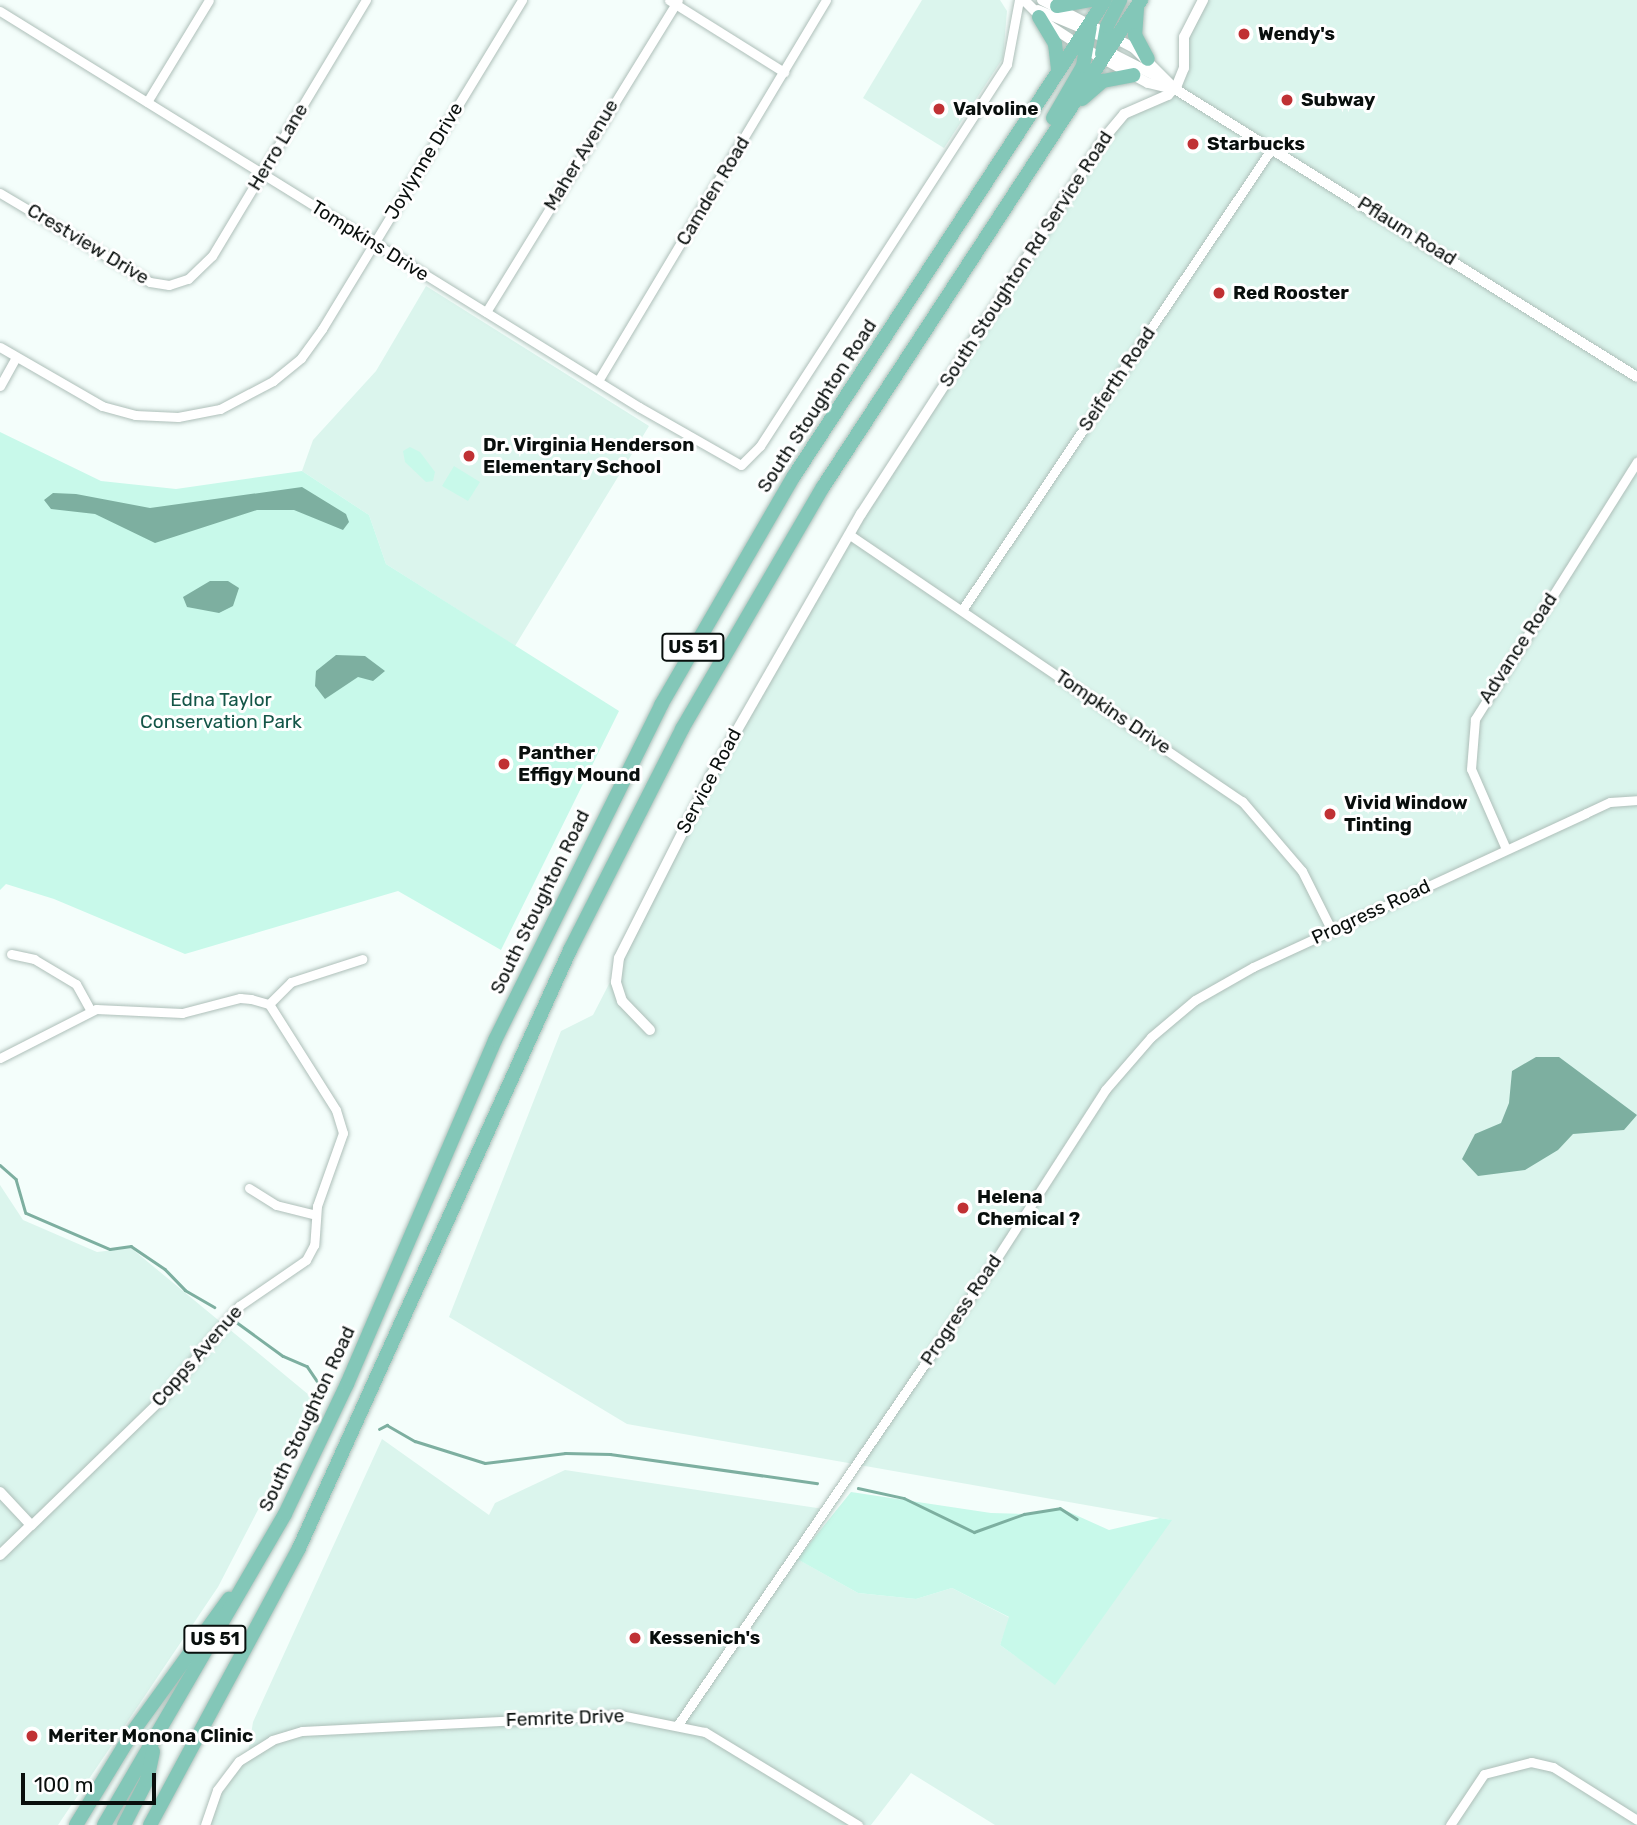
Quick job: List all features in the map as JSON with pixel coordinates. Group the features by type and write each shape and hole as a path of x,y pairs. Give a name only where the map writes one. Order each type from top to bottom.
{"main road":[{"path":"1057,6 1091,0"},
{"name":"South Stoughton Road","path":"150,1825 299,1548 558,974 682,729 794,533 1072,104 1096,41 1105,0"},
{"path":"1021,182 1119,0"},
{"path":"1139,3 1135,36 1148,59"},
{"name":"South Stoughton Road","path":"104,1825 253,1572 324,1433 495,1040 630,763 783,494 1058,70 1139,3"},
{"path":"1039,17 1055,44 1058,70"},
{"path":"1072,104 1103,80 1133,75"},
{"path":"76,1825 159,1694 253,1572"},
{"path":"124,1825 146,1780 156,1737"}],"street":[{"path":"147,102 209,0"},
{"name":"Herro Lane","path":"178,283 212,256 366,0"},
{"name":"Joylynne Drive","path":"0,347 102,406 135,415 177,418 234,404 273,381 306,351 522,0"},
{"name":"Camden Road","path":"598,381 826,0"},
{"path":"1024,0 1041,13 1147,68 1175,89 1184,68 1189,23 1203,0"},
{"name":"Tompkins Drive","path":"0,11 727,461 744,464 760,446 1007,64 1024,0"},
{"name":"Pflaum Road","path":"1024,0 1039,17 1148,59 1175,89 1637,377"},
{"name":"Pflaum Road","path":"1042,0 1057,6 1133,75 1161,88 1175,89"},
{"path":"674,1 784,72"},
{"name":"Maher Avenue","path":"486,312 674,1"},
{"name":"South Stoughton Rd Service Road","path":"850,535 1111,128 1127,113 1175,89"},
{"name":"Seiferth Road","path":"962,610 1272,148"},
{"name":"Crestview Drive","path":"0,192 150,282 178,283"},
{"path":"0,386 16,357"},
{"name":"Advance Road","path":"1506,849 1472,769 1475,719 1637,462"},
{"name":"Tompkins Drive","path":"850,535 1242,801 1302,871 1332,931"},
{"name":"Service Road","path":"650,1030 622,1001 617,982 619,958 717,764 850,535"},
{"name":"Progress Road","path":"679,1723 1115,1078 1158,1030 1195,1000 1253,967 1610,803 1637,800"},
{"path":"11,954 34,959 76,984 91,1011"},
{"path":"0,1059 91,1011 123,1008 182,1013 240,998 269,1004 290,982 362,959"},
{"name":"Copps Avenue","path":"0,1555 160,1400 239,1306 306,1261 314,1245 316,1215 343,1133 336,1110 269,1004"},
{"path":"248,1188 276,1205 316,1215"},
{"path":"0,1492 31,1525"},
{"name":"Femrite Drive","path":"205,1825 217,1790 248,1753 302,1731 557,1716 624,1715 679,1723 727,1743 858,1825"},
{"path":"1450,1825 1484,1774 1507,1765 1542,1763 1637,1820"}],"shaded area":[{"path":"922,0 1000,0 1007,11 1003,58 944,148 863,98"},
{"path":"1203,0 1637,0 1637,1825 995,1825 911,1773 871,1825 205,1825 212,1799 248,1753 253,1722 382,1439 489,1515 495,1503 565,1470 824,1509 792,1556 858,1593 916,1599 952,1588 1010,1618 1000,1645 1055,1684 1171,1520 627,1424 449,1317 561,1031 593,1015 784,645 1111,128 1173,91 1184,47"},
{"name":"Dr. Virginia Henderson Elementary School","path":"426,286 649,426 515,646 386,564 369,515 302,471 313,440 376,371"},
{"path":"302,487 346,514 349,522 343,530 294,510 257,510 155,543 95,514 51,509 44,500 53,493 76,494 150,508"},
{"path":"210,581 228,581 239,588 233,606 219,613 187,607 183,597"},
{"path":"336,655 365,656 385,671 373,681 358,677 325,699 315,686 316,671"},
{"path":"1536,1057 1559,1057 1637,1115 1624,1130 1573,1134 1558,1150 1525,1170 1478,1176 1462,1159 1475,1134 1501,1123 1509,1103 1512,1071"},
{"path":"0,1185 23,1220 97,1252 131,1248 315,1400 218,1587 58,1825 0,1825"}],"green space":[{"name":"Edna Taylor Conservation Park","path":"0,432 101,481 176,489 302,471 369,515 386,564 619,711 501,950 398,891 185,954 54,899 6,884 0,890"},
{"path":"410,447 420,452 435,472 433,481 426,482 405,462 403,451"},
{"path":"454,466 480,482 468,501 442,486"},
{"path":"851,1492 991,1513 1024,1514 1060,1508 1109,1530 1160,1518 1172,1520 1055,1685 1000,1645 1009,1617 952,1588 916,1599 858,1593 797,1559"}],"waterway":[{"path":"0,1165 16,1179 26,1213 110,1249 131,1246 165,1269 185,1290 215,1307"},
{"path":"235,1321 283,1356 307,1366 320,1385"},
{"path":"379,1429 387,1425 415,1441 485,1463 565,1453 610,1454 817,1483"},
{"path":"858,1488 904,1498 974,1532 1024,1514 1060,1508 1077,1519"}],"place":[{"name":"Wendy's","path":"1244,34"},
{"name":"Subway","path":"1287,100"},
{"name":"Valvoline","path":"939,109"},
{"name":"Starbucks","path":"1193,144"},
{"name":"Red Rooster","path":"1219,293"},
{"name":"Dr. Virginia Henderson Elementary School","path":"469,456"},
{"name":"Panther Effigy Mound","path":"504,764"},
{"name":"Vivid Window Tinting","path":"1330,814"},
{"name":"Helena Chemical ?","path":"963,1208"},
{"name":"Kessenich's","path":"635,1638"},
{"name":"Meriter Monona Clinic","path":"32,1736"}]}
